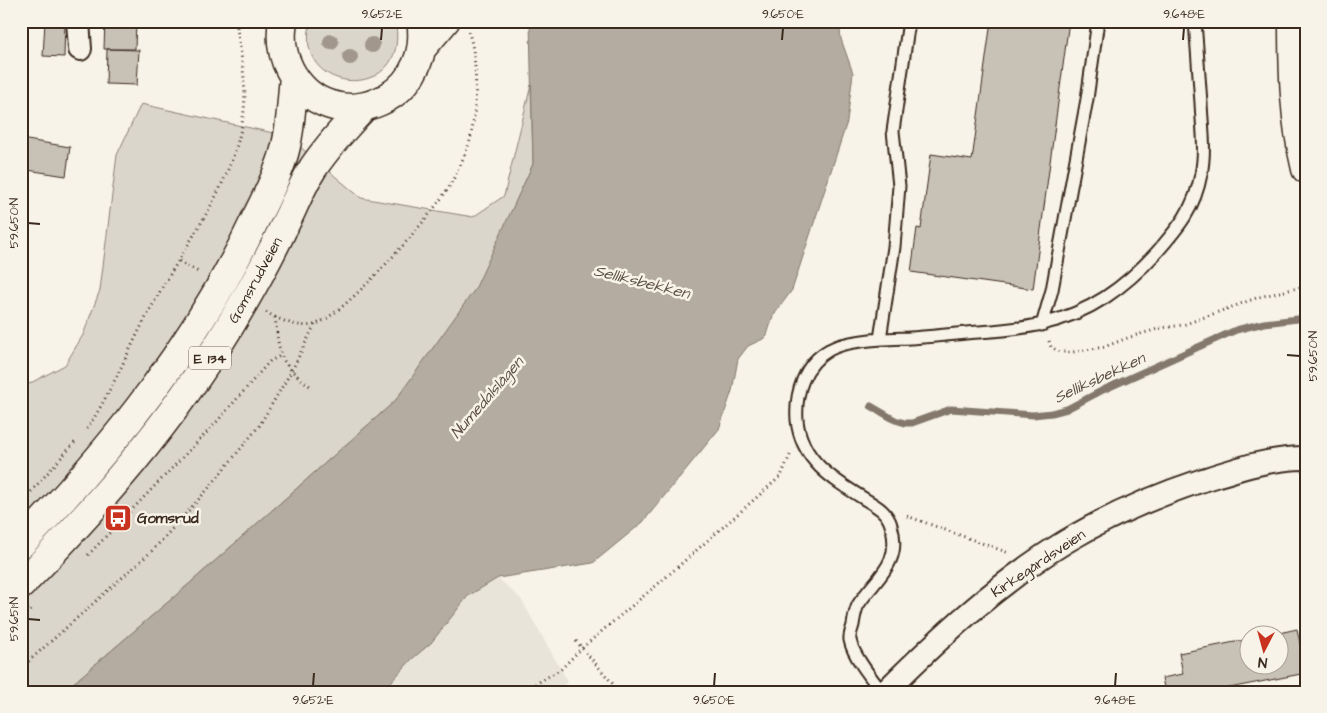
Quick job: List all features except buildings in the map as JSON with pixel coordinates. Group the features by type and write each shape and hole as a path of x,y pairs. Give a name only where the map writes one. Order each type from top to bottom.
{"main road":[{"name":"E 134","path":"283,21 282,44 286,62 294,77 310,94 324,102 340,107 364,107 380,102 396,93 408,80 417,65 421,34 456,25"},
{"path":"1293,21 1296,119 1306,168"},
{"path":"1293,60 1300,21"},
{"name":"Gomsrudveien","path":"21,544 90,469 144,402 177,356 224,280 243,246 282,160 287,140 294,77"},
{"name":"Gomsrudveien","path":"28,596 100,501 169,417 206,364 248,295 312,169 364,107"}],"street":[{"path":"78,21 80,49"},
{"name":"Kirkegårdsveien","path":"883,692 975,608 1034,562 1092,527 1175,490 1239,468 1266,462 1306,458"}],"lane":[{"path":"880,339 894,247 899,186 893,131 909,21"},
{"path":"1042,325 1052,290 1087,99 1098,21"},
{"path":"883,692 860,661 850,639 856,607 883,575 895,550 892,526 884,511 828,476 811,457 800,437 797,420 798,391 807,372 829,350 880,339 1000,331 1042,325 1095,305 1120,288 1144,266 1187,217 1202,173 1204,141 1195,21"}],"path":[{"path":"86,429 100,409 152,306 229,171 238,144 243,117 245,74 237,27 238,21"},
{"path":"264,311 275,317 302,326 315,324 343,307 407,241 450,186 469,144 475,112 475,70 470,36 456,25"},
{"path":"179,261 204,274"},
{"path":"1042,325 1051,346 1060,352 1073,352 1104,347 1161,328 1184,325 1258,298 1306,286"},
{"path":"275,317 280,356 291,372 310,386"},
{"path":"21,668 153,550 208,489 259,426 291,372 315,324"},
{"path":"82,561 213,426 270,361 280,356"},
{"path":"21,503 81,436"},
{"path":"522,692 561,669 583,647 781,476 791,452 800,437"},
{"path":"884,511 911,517 1034,562"},
{"path":"21,616 28,596"},
{"path":"576,641 620,692"}],"shaded area":[{"path":"311,21 395,21 396,48 386,67 371,78 352,81 333,76 317,65 309,46"},
{"path":"531,85 533,164 476,289 395,401 189,584 63,692 21,692 21,388 65,365 83,335 100,290 117,155 141,104 287,136 361,198 473,217 504,196"},
{"path":"498,578 521,599 568,682 555,692 382,692 412,659 431,643 468,596"}],"water":[{"name":"Numedalslågen","path":"530,21 839,21 841,39 853,73 847,122 792,290 773,316 767,335 748,346 738,359 732,391 719,429 643,522 593,563 498,578 468,596 431,643 412,659 382,692 63,692 189,584 395,401 475,289 533,164"}],"waterway":[{"name":"Selliksbekken","path":"871,406 895,420 905,423 912,423 951,409 1033,415 1052,413 1067,409 1103,390 1236,330 1264,323 1306,318"}],"place":[{"name":"Gomsrud","path":"118,518"}]}
